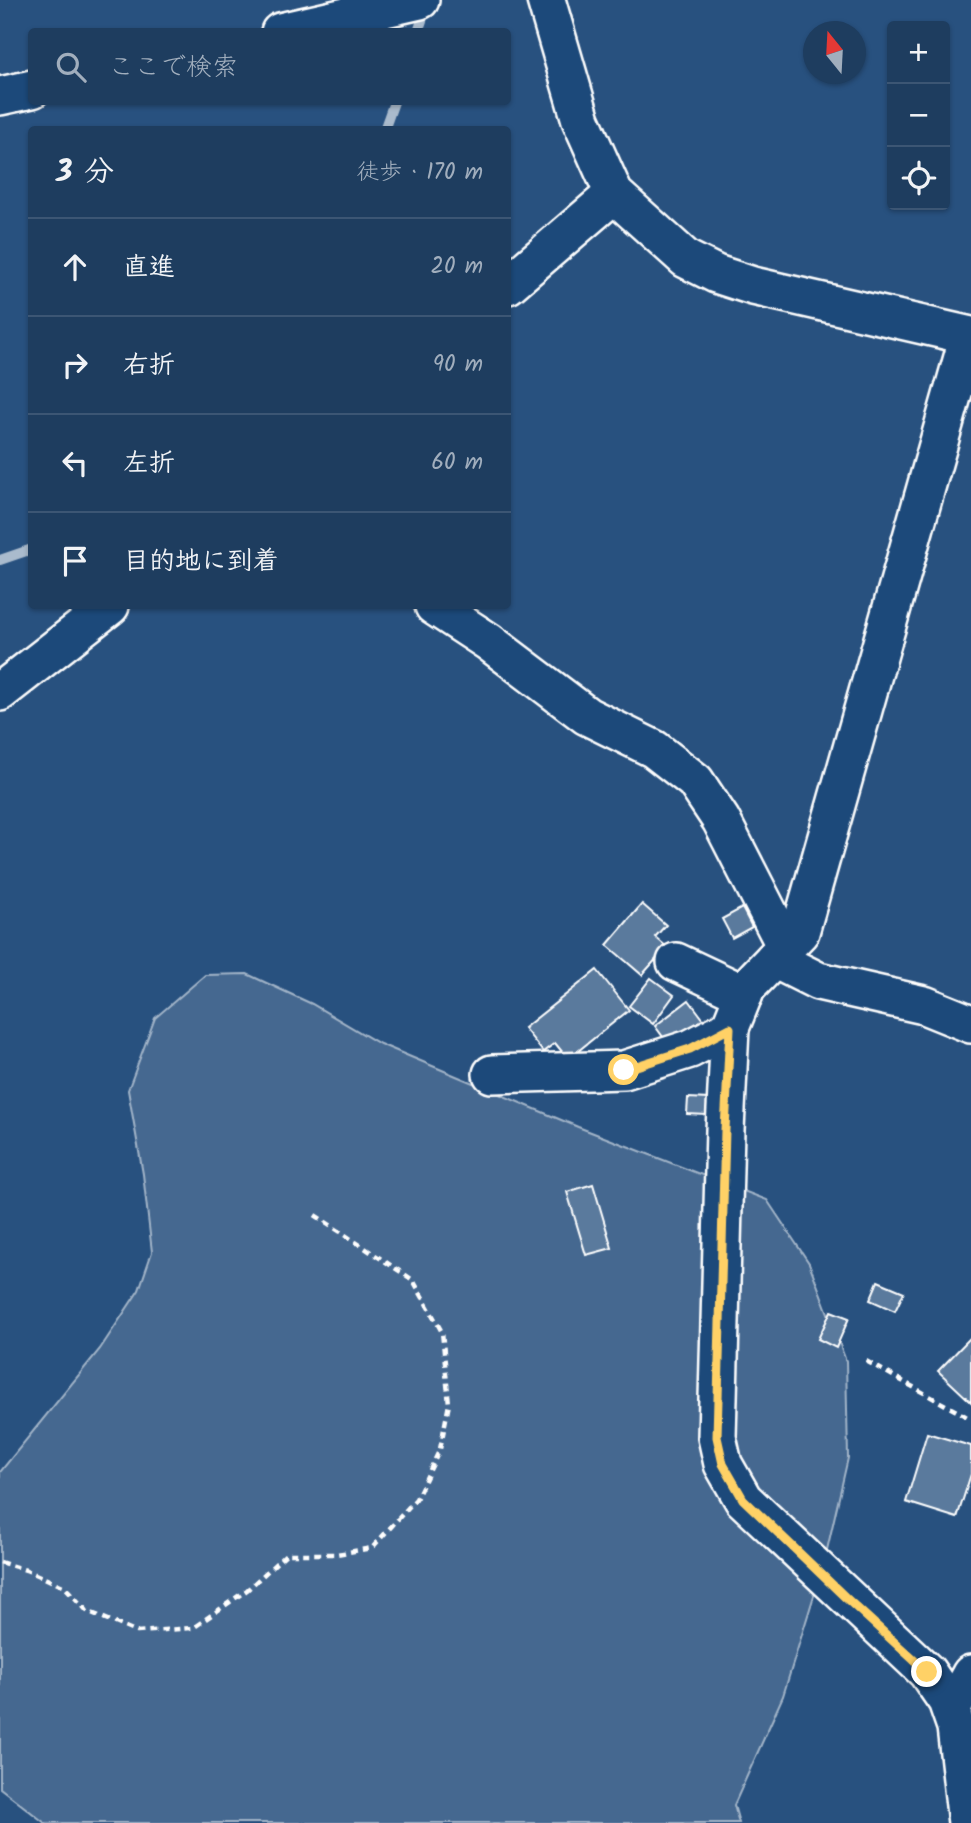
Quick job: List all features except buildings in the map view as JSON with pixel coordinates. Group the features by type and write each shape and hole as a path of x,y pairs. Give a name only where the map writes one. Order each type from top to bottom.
{"street":[{"path":"297,28 420,0"},
{"path":"546,0 581,120 614,194 686,259 716,274 752,286 970,336 800,932 746,988 730,1028 717,1437 723,1464 743,1499 927,1672 947,1701 956,1727 967,1823"},
{"path":"0,96 28,90"},
{"path":"511,282 614,194"},
{"path":"0,692 106,609"},
{"path":"439,609 489,642 587,716 654,749 695,781 721,820 780,953 818,981 924,1005 971,1024"},
{"path":"676,962 744,994"},
{"path":"492,1074 624,1070 690,1049 730,1028"},
{"path":"951,1710 971,1674"}],"path":[{"path":"0,1562 65,1587 87,1611 137,1632 193,1628 247,1590 286,1554 337,1554 372,1548 416,1500 440,1450 449,1404 442,1332 413,1280 315,1215"},
{"path":"866,1361 971,1419"}],"shaded area":[{"path":"247,974 312,1004 380,1044 578,1127 767,1200 809,1263 846,1361 848,1458 824,1563 783,1696 734,1805 739,1823 45,1823 0,1788 0,1472 100,1349 139,1290 152,1252 143,1174 128,1090 155,1018 205,975"}],"waterway":[{"path":"419,28 427,6"},
{"path":"385,126 393,105"},
{"path":"0,560 28,550"}],"route":[{"path":"624,1070 690,1049 730,1028 717,1437 723,1464 743,1499 927,1672"}]}
